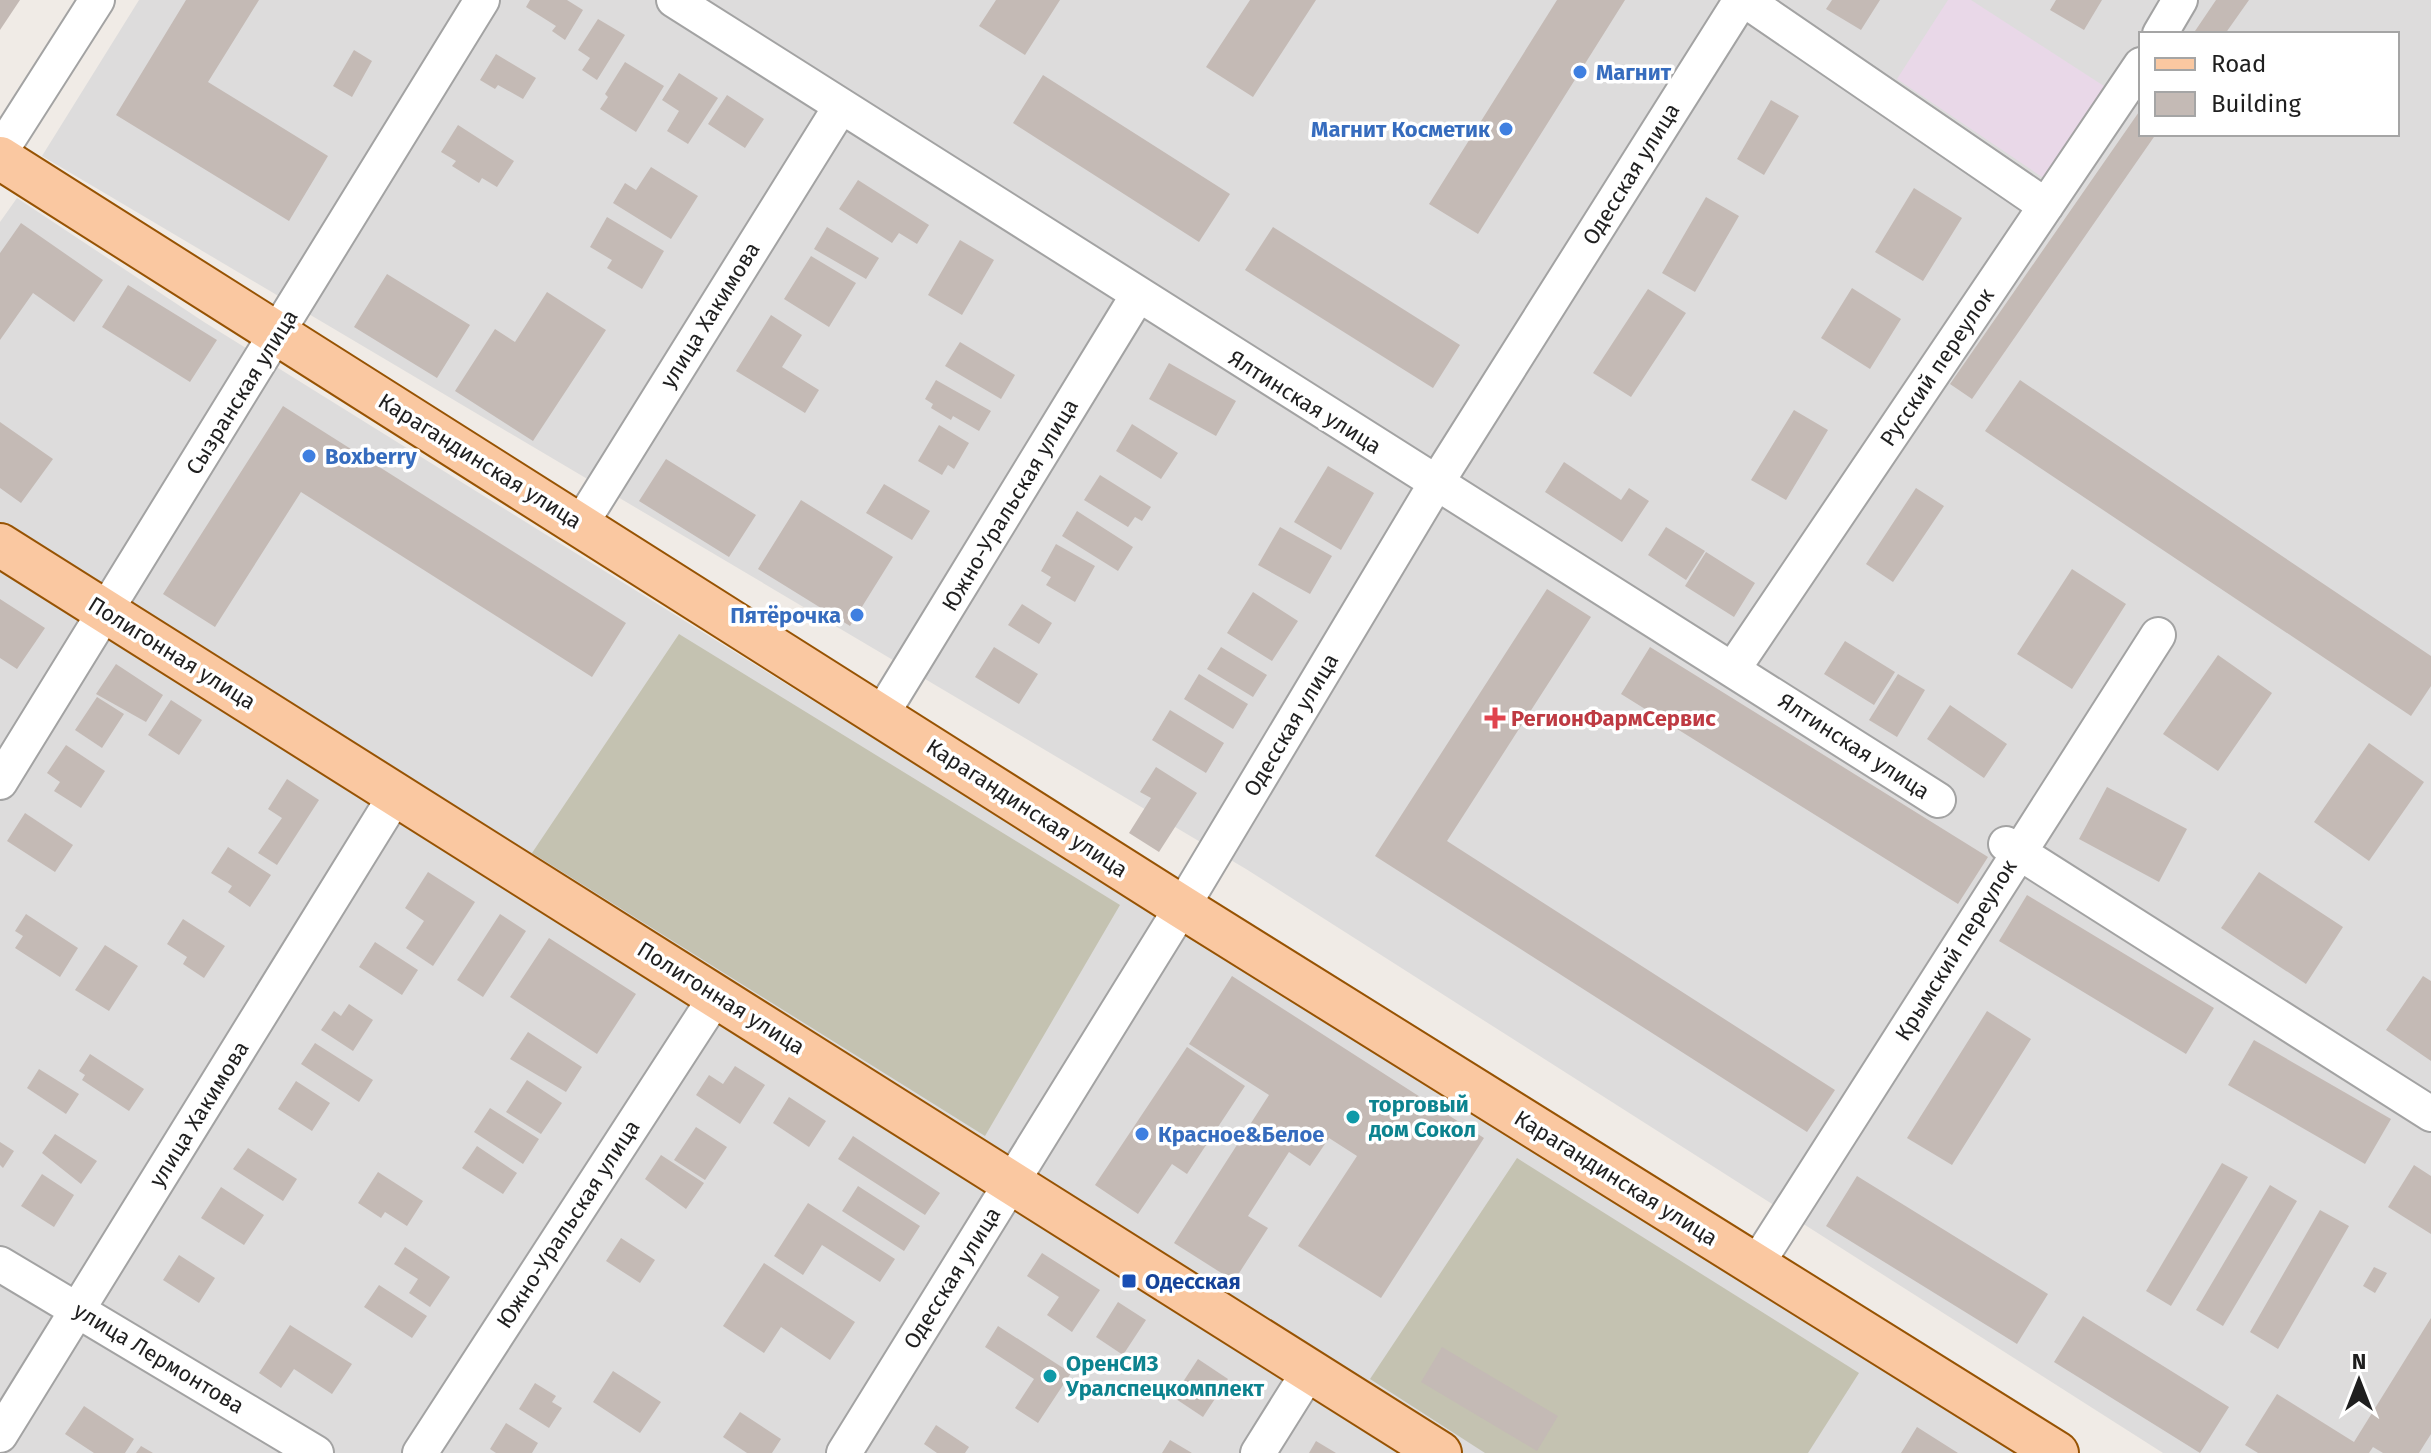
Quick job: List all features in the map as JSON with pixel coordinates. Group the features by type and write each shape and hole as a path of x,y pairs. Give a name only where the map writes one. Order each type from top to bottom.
{"main road":[{"name":"Карагандинская улица","path":"0,155 1182,907 2057,1453"},
{"name":"Полигонная улица","path":"0,545 1440,1453"}],"street":[{"path":"0,155 97,0"},
{"name":"Сызранская улица","path":"0,782 482,0"},
{"name":"Ялтинская улица","path":"674,0 1435,485 1938,800"},
{"path":"1743,0 2046,206"},
{"name":"Одесская улица","path":"844,1453 1182,907 1435,485 1743,0"},
{"path":"2161,32 2180,0"},
{"name":"Русский переулок","path":"1733,669 2139,68"},
{"name":"улица Хакимова","path":"580,525 841,106"},
{"name":"Южно-Уральская улица","path":"881,715 1138,295"},
{"name":"Крымский переулок","path":"1756,1265 2012,848 2158,635"},
{"name":"улица Хакимова","path":"0,1435 397,793"},
{"path":"2012,848 2431,1114"},
{"name":"Южно-Уральская улица","path":"420,1453 717,995"},
{"name":"улица Лермонтова","path":"0,1264 316,1453"},
{"path":"1258,1453 1310,1370"}],"shaded area":[{"path":"139,0 2431,0 2431,1453 2163,1453 1246,869 42,156"},
{"path":"1948,0 1971,0 2107,88 2045,179 1897,79"},
{"path":"17,198 204,322 2023,1453 0,1453 0,222"},
{"path":"679,634 1120,905 985,1136 532,853"},
{"path":"1517,1158 1859,1373 1808,1453 1485,1453 1370,1379"}],"building":[{"path":"0,0 20,0 0,30"},
{"path":"186,0 259,0 208,82 328,156 289,221 116,115"},
{"path":"530,0 567,0 583,10 565,40 552,31 556,26 526,7"},
{"path":"996,0 1060,0 1025,55 979,26"},
{"path":"1250,0 1316,0 1253,97 1206,67"},
{"path":"1557,0 1625,0 1478,234 1429,204"},
{"path":"1832,0 1880,0 1861,30 1826,9"},
{"path":"2056,0 2102,0 2084,30 2050,10"},
{"path":"2216,0 2249,0 2226,32 2194,32"},
{"path":"598,19 625,35 597,80 582,70 590,58 578,50"},
{"path":"354,50 372,61 352,97 333,86"},
{"path":"496,54 536,78 523,99 498,85 495,89 480,80"},
{"path":"625,62 664,86 636,132 600,109 608,97 605,94"},
{"path":"679,73 718,98 688,144 667,131 679,111 662,100"},
{"path":"1043,75 1230,194 1199,242 1013,123"},
{"path":"727,95 764,119 745,148 708,124"},
{"path":"1771,100 1799,116 1764,175 1737,159"},
{"path":"2139,112 2139,136 2155,136 1972,399 1950,384"},
{"path":"458,125 514,161 497,187 482,178 479,183 452,166 456,161 441,152"},
{"path":"651,167 698,196 671,239 613,203 625,183 636,190"},
{"path":"858,180 929,225 917,244 899,233 892,243 839,209"},
{"path":"1914,188 1962,218 1923,281 1875,252"},
{"path":"1706,197 1739,216 1695,292 1662,273"},
{"path":"607,217 664,251 642,289 607,268 612,260 590,247"},
{"path":"21,223 103,280 74,322 33,293 0,340 0,253"},
{"path":"827,227 879,258 866,279 814,249"},
{"path":"1273,227 1460,345 1433,388 1245,270"},
{"path":"960,240 994,260 962,315 928,295"},
{"path":"811,256 856,283 829,327 784,299"},
{"path":"387,274 470,325 437,378 354,327"},
{"path":"128,285 217,340 190,382 102,327"},
{"path":"1852,288 1901,319 1870,369 1821,338"},
{"path":"1648,289 1686,313 1631,397 1593,373"},
{"path":"547,292 606,330 533,441 455,391 495,329 515,342"},
{"path":"771,315 802,335 782,367 819,390 805,413 736,371"},
{"path":"960,342 1015,375 1001,399 945,366"},
{"path":"1169,363 1236,401 1216,436 1149,399"},
{"path":"936,380 991,411 979,431 931,408 933,404 925,399"},
{"path":"2020,380 2431,656 2431,686 2411,716 1985,431"},
{"path":"283,406 626,623 592,677 301,492 215,627 163,594"},
{"path":"1794,410 1828,430 1786,500 1751,480"},
{"path":"0,422 53,459 21,503 0,488"},
{"path":"1132,424 1178,453 1161,479 1116,451"},
{"path":"939,425 969,443 954,469 948,465 942,475 918,461"},
{"path":"666,459 756,515 729,557 639,501"},
{"path":"1564,462 1621,500 1629,488 1649,501 1622,542 1545,492"},
{"path":"1328,466 1374,493 1341,550 1294,522"},
{"path":"1100,475 1151,507 1142,521 1135,517 1128,527 1084,500"},
{"path":"884,484 930,511 912,540 866,513"},
{"path":"1916,488 1944,506 1893,582 1866,564"},
{"path":"801,500 893,557 850,626 758,569"},
{"path":"1077,511 1133,547 1118,571 1062,536"},
{"path":"1280,527 1332,556 1310,594 1258,565"},
{"path":"1666,527 1705,551 1686,580 1648,555"},
{"path":"1056,544 1095,566 1075,602 1046,585 1051,577 1041,571"},
{"path":"1706,552 1755,583 1734,617 1685,586"},
{"path":"2072,569 2126,604 2072,689 2017,654"},
{"path":"1547,589 1591,617 1447,841 1835,1090 1807,1132 1375,856"},
{"path":"1253,592 1298,621 1272,661 1227,633"},
{"path":"0,599 45,628 17,669 0,658"},
{"path":"1022,604 1052,623 1039,644 1008,625"},
{"path":"1845,641 1895,672 1874,705 1824,674"},
{"path":"994,647 1038,674 1019,704 975,677"},
{"path":"1221,647 1267,675 1253,697 1207,669"},
{"path":"1650,647 1988,857 1958,904 1621,694"},
{"path":"2218,655 2272,693 2218,771 2163,734"},
{"path":"116,664 163,695 146,722 96,694"},
{"path":"1199,674 1248,704 1233,729 1184,699"},
{"path":"1898,674 1925,690 1897,737 1869,720"},
{"path":"97,697 124,714 102,748 75,730"},
{"path":"171,700 202,720 179,755 148,735"},
{"path":"1950,705 2007,744 1984,778 1927,739"},
{"path":"1170,710 1224,743 1206,773 1152,740"},
{"path":"2369,743 2424,782 2369,861 2314,822"},
{"path":"66,745 105,771 81,808 54,791 60,782 47,773"},
{"path":"1156,767 1197,793 1159,852 1129,833 1151,798 1140,792"},
{"path":"287,779 319,800 277,865 258,853 282,818 268,809"},
{"path":"2107,787 2187,829 2159,882 2079,839"},
{"path":"25,813 73,845 55,872 7,841"},
{"path":"228,847 271,875 250,907 228,892 232,886 211,873"},
{"path":"428,872 475,902 433,966 406,948 424,921 405,908"},
{"path":"2259,872 2343,927 2306,984 2221,928"},
{"path":"2027,895 2214,1008 2186,1054 1999,941"},
{"path":"26,914 78,948 60,977 15,948 23,936 15,931"},
{"path":"500,914 526,931 483,997 457,980"},
{"path":"183,919 225,946 204,978 183,964 187,957 167,944"},
{"path":"549,938 636,994 597,1054 510,997"},
{"path":"375,942 418,970 402,995 359,967"},
{"path":"105,945 138,966 109,1011 75,990"},
{"name":"торговый дом Сокол","path":"1232,976 1484,1138 1381,1298 1298,1246 1357,1156 1329,1138 1310,1166 1289,1152 1248,1216 1268,1228 1234,1281 1174,1243 1269,1095 1189,1044"},
{"path":"2423,976 2431,981 2431,1061 2386,1030"},
{"path":"349,1004 373,1020 353,1051 321,1030 334,1011 341,1016"},
{"path":"1987,1011 2031,1039 1952,1165 1907,1138"},
{"path":"528,1032 582,1067 566,1092 510,1059"},
{"path":"2254,1040 2391,1119 2365,1164 2228,1085"},
{"path":"315,1043 373,1080 359,1102 301,1064"},
{"path":"1187,1047 1245,1086 1187,1174 1172,1164 1138,1214 1095,1185"},
{"path":"90,1054 144,1089 129,1111 82,1080 85,1075 79,1071"},
{"path":"735,1066 765,1085 740,1124 696,1095 709,1075 723,1084"},
{"path":"39,1069 79,1094 66,1114 27,1088"},
{"path":"527,1080 562,1103 541,1134 506,1112"},
{"path":"296,1081 330,1103 312,1131 278,1109"},
{"path":"789,1097 826,1121 809,1147 773,1123"},
{"path":"490,1108 539,1139 523,1164 474,1132"},
{"path":"696,1127 727,1147 705,1180 674,1160"},
{"path":"55,1134 97,1161 81,1184 42,1153"},
{"path":"853,1136 940,1193 925,1215 838,1159"},
{"path":"0,1142 14,1151 3,1168 0,1165"},
{"path":"477,1146 517,1173 503,1194 462,1168"},
{"path":"248,1148 297,1179 283,1201 233,1169"},
{"path":"661,1155 704,1183 686,1209 645,1179"},
{"path":"2222,1163 2248,1177 2171,1306 2146,1291"},
{"path":"2414,1165 2431,1176 2431,1234 2388,1207"},
{"path":"378,1172 423,1201 407,1226 385,1212 381,1218 358,1203"},
{"path":"42,1174 74,1195 54,1227 21,1206"},
{"path":"1857,1176 2048,1294 2017,1344 1826,1226"},
{"path":"2270,1185 2297,1201 2223,1326 2196,1310"},
{"path":"858,1186 920,1226 904,1251 842,1211"},
{"path":"221,1187 264,1215 244,1245 201,1218"},
{"path":"808,1203 895,1259 880,1282 822,1245 803,1275 774,1256"},
{"path":"2320,1210 2349,1226 2278,1349 2250,1332"},
{"path":"621,1238 655,1260 640,1283 606,1261"},
{"path":"405,1247 450,1277 430,1307 409,1293 418,1279 394,1264"},
{"path":"1042,1253 1100,1290 1072,1332 1047,1315 1059,1297 1027,1276"},
{"path":"179,1255 215,1278 199,1303 163,1280"},
{"path":"764,1263 855,1322 830,1360 781,1327 764,1353 723,1326"},
{"path":"2374,1267 2387,1273 2375,1293 2363,1286"},
{"path":"379,1285 427,1316 412,1338 364,1307"},
{"path":"1118,1302 1146,1320 1123,1355 1096,1337"},
{"path":"2083,1316 2229,1407 2200,1453 2054,1362"},
{"path":"2431,1318 2431,1434 2419,1453 2383,1453 2373,1447 2369,1453 2258,1453 2245,1445 2277,1394 2354,1442"},
{"path":"290,1325 352,1364 332,1394 294,1369 281,1388 259,1373"},
{"name":"ОренСИЗ Уралспецкомплект","path":"998,1326 1071,1373 1038,1423 1015,1408 1034,1379 985,1347"},
{"path":"1442,1347 1558,1416 1537,1451 1421,1382"},
{"path":"1198,1359 1228,1379 1203,1417 1173,1397"},
{"path":"613,1371 661,1402 640,1433 593,1402"},
{"path":"535,1383 556,1396 552,1402 562,1408 549,1428 519,1409"},
{"path":"84,1406 134,1439 125,1453 94,1453 65,1434"},
{"path":"740,1412 781,1439 772,1453 747,1453 723,1437"},
{"path":"506,1423 538,1443 532,1453 496,1453 490,1449"},
{"path":"936,1425 969,1447 965,1453 937,1453 924,1444"},
{"path":"1917,1427 1958,1453 1901,1453"},
{"path":"1170,1440 1192,1453 1162,1453"},
{"path":"1316,1441 1336,1453 1309,1453"},
{"path":"141,1446 153,1453 136,1453"}],"place":[{"name":"Магнит","path":"1580,72"},
{"name":"Магнит Косметик","path":"1506,129"},
{"name":"Boxberry","path":"309,456"},
{"name":"Пятёрочка","path":"857,615"},
{"name":"РегионФармСервис","path":"1495,718"},
{"name":"торговый дом Сокол","path":"1353,1117"},
{"name":"Красное&Белое","path":"1142,1134"},
{"name":"Одесская","path":"1129,1281"},
{"name":"ОренСИЗ Уралспецкомплект","path":"1050,1376"}]}
